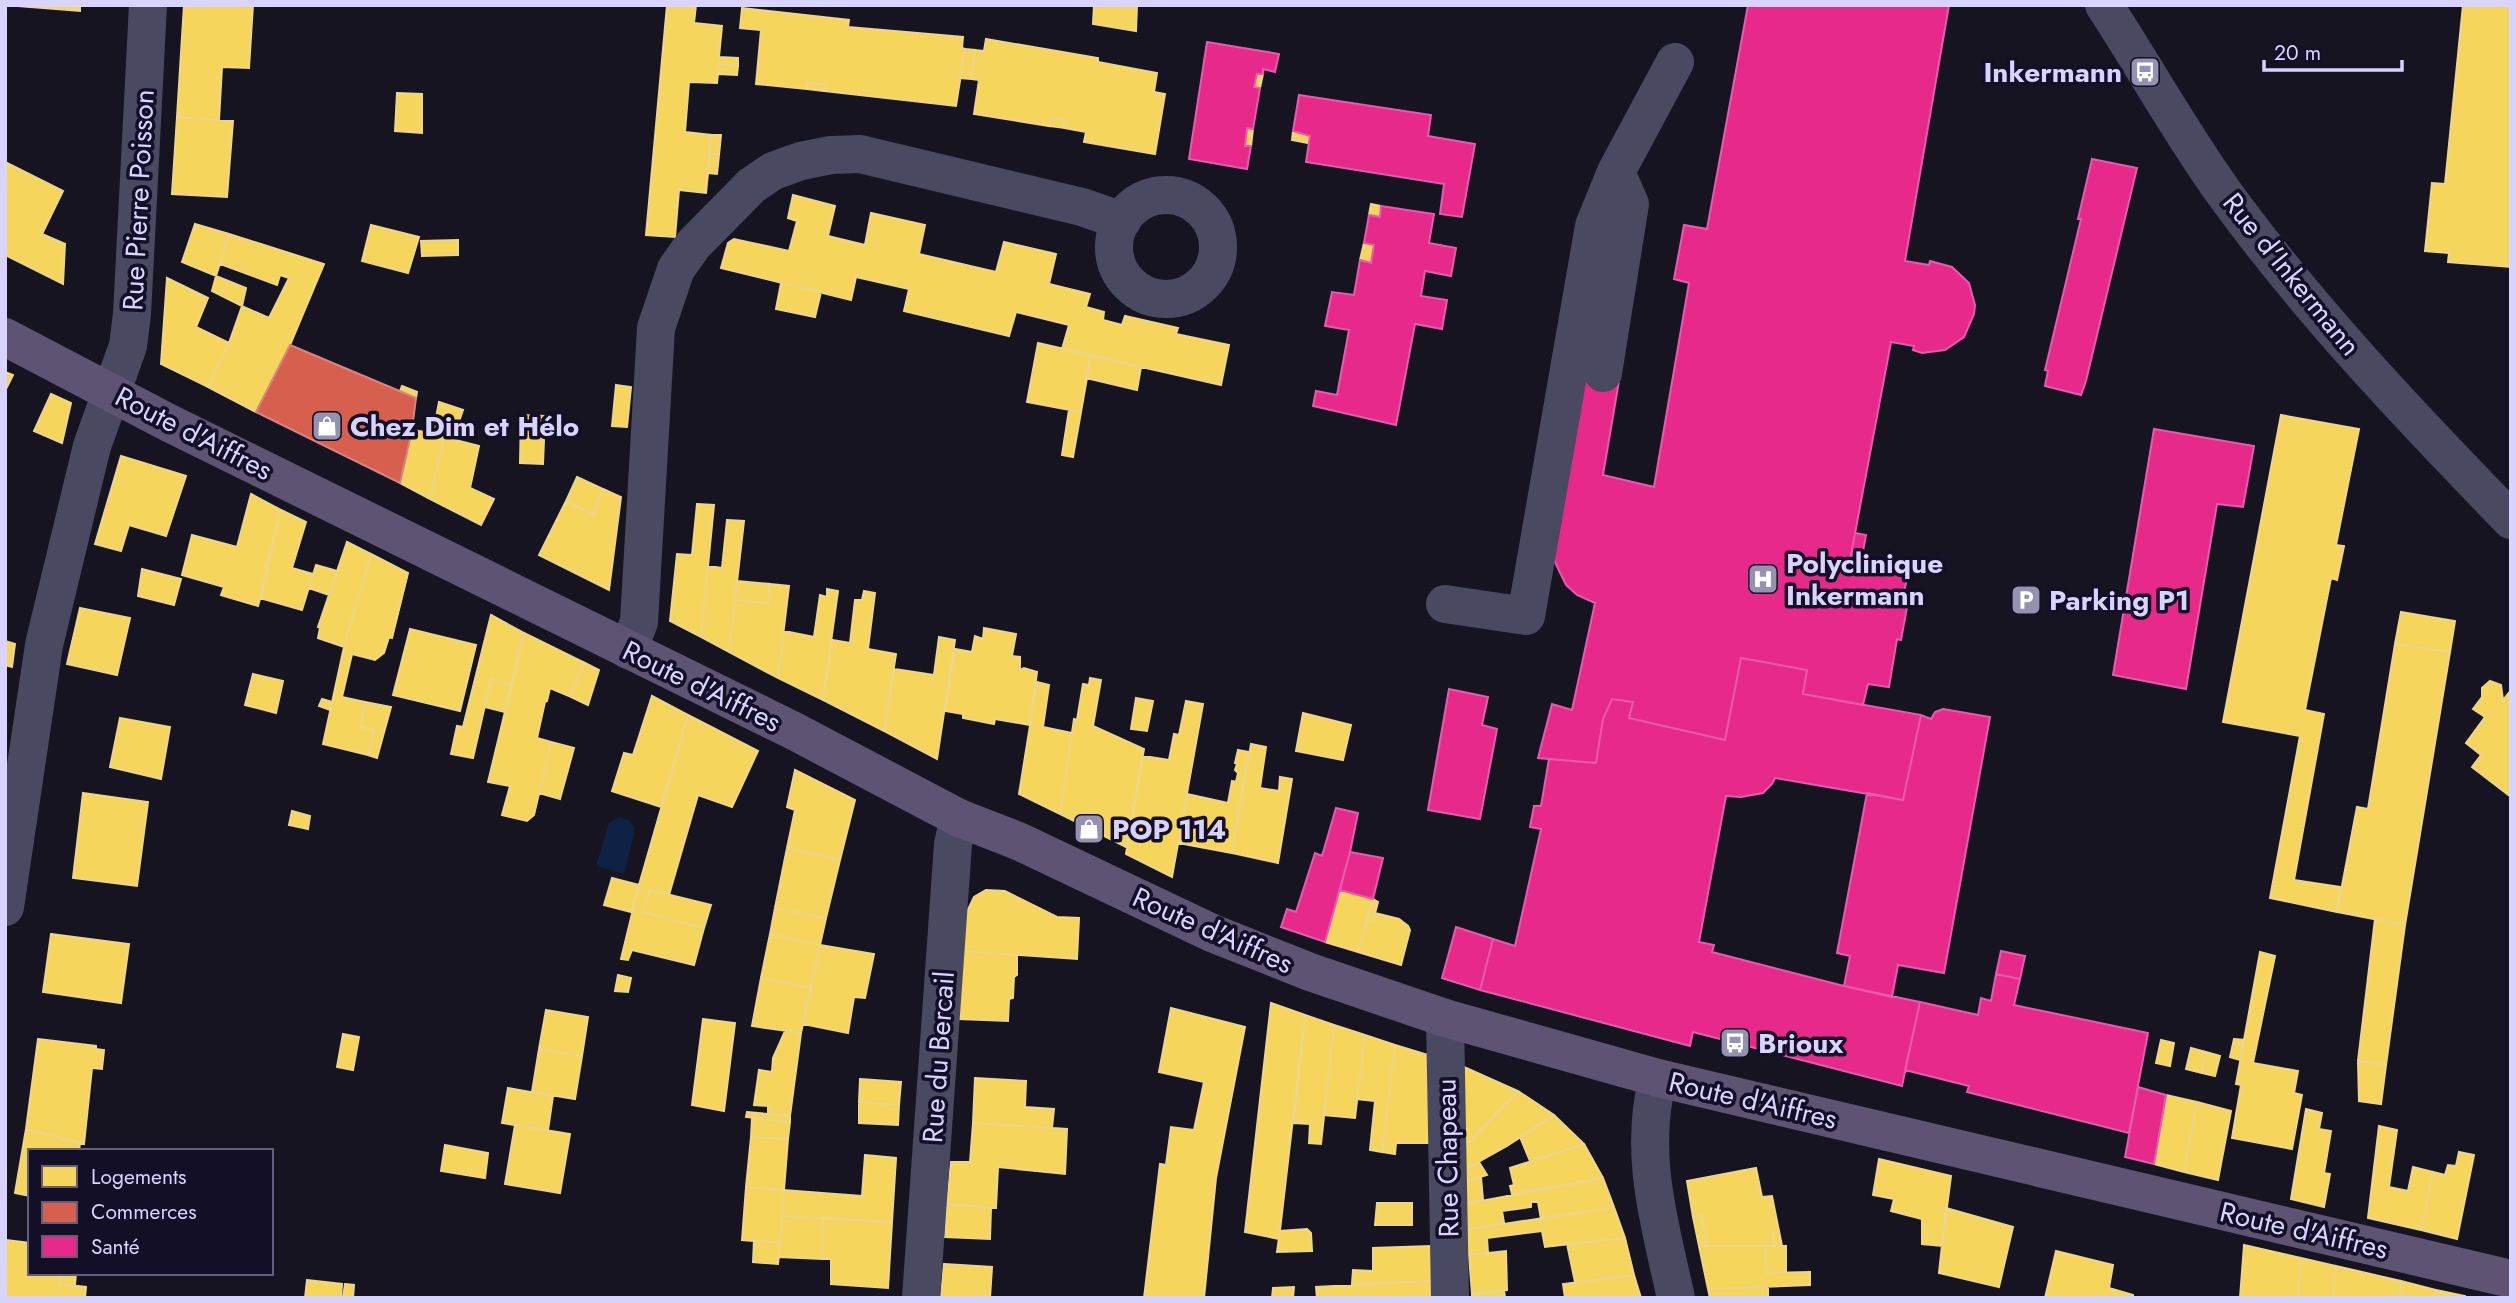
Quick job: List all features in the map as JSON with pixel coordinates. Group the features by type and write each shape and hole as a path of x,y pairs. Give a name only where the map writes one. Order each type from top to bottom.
{"main road":[{"name":"Route d'Aiffres","path":"5,337 111,390 169,423 794,731 959,818 1018,841 1212,933 1310,972 1445,1018 1658,1078 2511,1279"}],"street":[{"name":"Rue Pierre Poisson","path":"5,906 44,645 92,446 128,346 149,5"},
{"name":"Rue d'Inkermann","path":"2104,5 2224,191 2287,275 2426,432 2511,520"},
{"path":"1444,604 1526,615 1594,226 1616,172 1675,62"},
{"path":"628,650 639,622 656,328 676,269 693,245 751,186 774,171 801,161 831,155 860,154 1082,207 1122,221"},
{"path":"1604,373 1630,204 1616,172"},
{"name":"Rue du Bercail","path":"921,1298 953,844 959,818"},
{"name":"Rue Chapeau","path":"1445,1018 1450,1298"},
{"path":"1658,1078 1651,1110 1650,1177 1676,1298"}],"water":[{"path":"619,817 630,821 634,827 624,874 596,866 609,823"}],"building: Logements":[{"path":"5,5 80,5 80,11"},
{"path":"184,5 253,5 249,68 222,67 219,120 177,117"},
{"path":"667,5 696,5 694,23 722,26 719,57 738,58 738,66 719,64 717,83 689,82 685,132 711,135 708,173 706,193 679,190 675,237 646,235"},
{"path":"1094,5 1137,5 1136,31 1093,24"},
{"path":"2463,5 2511,5 2511,267 2448,262 2449,253 2425,251 2432,183 2445,184"},
{"path":"742,8 849,20 848,27 963,37 962,48 965,49 956,106 823,91 825,84 807,83 806,89 756,84 761,30 740,28"},
{"path":"986,39 1098,58 1098,62 1157,73 1154,92 1165,94 1155,154 1084,142 1086,132 1064,128 1065,120 1051,118 1049,126 974,114 979,80 971,79 975,50 984,51"},
{"path":"965,49 975,50 971,79 960,78"},
{"path":"719,64 738,66 737,75 718,74"},
{"path":"1257,74 1263,74 1260,88 1254,87"},
{"path":"807,83 825,84 823,91 806,89"},
{"path":"397,93 422,94 422,133 395,131"},
{"path":"177,117 233,121 227,197 172,194"},
{"path":"1051,118 1065,120 1064,128 1049,126"},
{"path":"1247,128 1253,129 1251,146 1245,146"},
{"path":"1293,131 1310,136 1308,143 1292,140"},
{"path":"711,135 721,135 719,155 710,153"},
{"path":"710,153 719,155 717,174 708,173"},
{"path":"5,162 63,191 42,234 65,244 63,284 5,255"},
{"path":"793,195 835,206 828,236 865,245 871,213 925,225 919,254 996,272 1004,242 1056,254 1049,284 1090,294 1086,307 1104,312 1103,320 1122,325 1125,316 1178,328 1176,334 1229,345 1221,385 1062,349 1069,325 1016,312 1009,336 904,311 909,289 856,277 851,300 721,268 728,243 734,239 789,251 797,221 788,218"},
{"path":"1371,204 1381,206 1380,217 1369,215"},
{"path":"195,224 229,234 216,276 182,262"},
{"path":"371,225 419,237 408,273 362,261"},
{"path":"229,234 324,264 290,345 256,412 208,387 229,343 242,306 269,318 289,278 280,275 277,285 220,264"},
{"path":"458,240 458,255 422,256 421,241"},
{"path":"1364,243 1374,245 1371,263 1360,260"},
{"path":"216,276 246,288 242,306 212,291"},
{"path":"167,278 208,298 196,327 229,343 208,387 161,364"},
{"path":"781,283 821,292 815,317 776,309"},
{"path":"1038,343 1091,355 1081,412 1027,402"},
{"path":"1091,355 1141,367 1137,390 1086,378"},
{"path":"5,372 13,375 5,391"},
{"path":"616,385 631,387 627,427 612,426"},
{"path":"402,386 417,392 416,398 400,391"},
{"path":"51,394 71,403 62,443 34,431"},
{"path":"439,402 463,410 453,439 444,437 430,499 400,483 412,430 433,433"},
{"path":"1069,410 1081,412 1073,457 1062,455"},
{"path":"521,415 545,416 543,464 520,463"},
{"path":"2281,415 2359,429 2336,545 2344,546 2337,580 2331,578 2305,710 2324,714 2294,880 2341,887 2337,912 2270,898 2300,736 2223,722"},
{"path":"444,437 479,446 470,488 494,499 481,525 430,499"},
{"path":"121,456 186,476 166,536 129,525 121,551 95,544"},
{"path":"577,477 603,489 593,514 566,501"},
{"path":"603,489 621,497 609,590 539,555 566,501 593,514"},
{"path":"251,494 281,510 258,606 221,595 224,587 182,575 192,535 237,547"},
{"path":"697,504 714,505 701,637 670,621 677,554 692,555"},
{"path":"281,510 306,522 292,568 313,574 302,610 260,598"},
{"path":"727,520 744,521 729,652 701,637 708,566 722,568"},
{"path":"347,542 371,554 344,647 318,638 318,627"},
{"path":"371,554 408,573 392,638 389,637 384,653 375,660 352,654 342,697 365,702 360,727 374,730 368,755 323,744 344,647"},
{"path":"316,565 337,571 329,595 309,588"},
{"path":"142,569 181,579 174,605 138,596"},
{"path":"737,581 770,584 768,603 735,600"},
{"path":"770,584 789,586 778,678 729,652 735,600 768,603"},
{"path":"827,589 838,591 823,700 778,678 784,631 814,637 820,595 827,597"},
{"path":"864,591 875,593 868,649 896,654 884,731 823,700 832,640 850,643 855,600 862,600"},
{"path":"80,608 130,618 117,675 67,664"},
{"path":"2401,612 2455,621 2450,652 2395,644"},
{"path":"491,615 524,633 512,685 491,679 473,758 451,754 457,726 463,727"},
{"path":"984,628 1016,634 1012,656 1020,657 1020,670 1024,668 1037,672 1030,725 995,719 994,724 963,718 963,714 945,711 955,649 972,652 975,636 983,639"},
{"path":"410,629 476,645 460,711 393,695"},
{"path":"524,633 583,662 571,697 550,688 545,702 537,738 551,742 534,815 527,821 502,815 510,786 488,782"},
{"path":"939,637 955,640 937,759 884,731 894,669 934,675"},
{"path":"5,641 15,644 12,667 5,665"},
{"path":"2395,644 2450,652 2405,925 2337,912 2357,807 2368,809"},
{"path":"583,662 599,670 588,705 571,697"},
{"path":"253,674 283,681 276,713 245,705"},
{"path":"1090,678 1101,680 1093,726 1144,749 1126,847 1060,814 1074,719 1077,720 1083,684 1089,685"},
{"path":"491,679 512,685 505,712 485,707"},
{"path":"2490,681 2501,685 2503,700 2511,690 2511,797 2472,767 2481,755 2466,743 2485,717 2473,709 2482,697 2482,688"},
{"path":"1037,682 1049,685 1043,727 1072,733 1060,814 1019,794"},
{"path":"652,696 688,715 661,807 612,791 624,753 633,755"},
{"path":"1136,698 1153,701 1147,731 1131,729"},
{"path":"322,699 332,702 330,710 319,706"},
{"path":"1186,701 1203,704 1172,877 1126,854 1143,756 1169,760 1174,734 1179,735"},
{"path":"365,702 391,707 377,758 368,755 374,730 360,727"},
{"path":"1303,713 1351,725 1343,760 1296,751"},
{"path":"688,715 758,751 732,807 698,795 669,895 650,890 643,912 704,928 694,965 632,950 628,960 621,959 639,885"},
{"path":"120,718 170,727 161,779 110,767"},
{"path":"551,742 574,748 560,799 539,793"},
{"path":"1251,744 1266,747 1260,788 1279,791 1280,777 1292,779 1278,863 1232,853"},
{"path":"1238,750 1249,752 1232,853 1178,843 1187,794 1228,803 1232,781 1236,782 1238,773 1235,763"},
{"path":"795,770 855,800 840,860 787,848 795,810 787,807"},
{"path":"83,793 148,802 137,886 73,878"},
{"path":"292,811 310,816 308,829 289,825"},
{"path":"787,848 840,860 826,918 775,908"},
{"path":"612,878 639,885 631,912 604,905"},
{"path":"650,890 711,905 704,928 643,912"},
{"path":"986,890 1005,891 1057,917 1079,918 1077,959 962,951 964,918 974,897"},
{"path":"1340,890 1373,899 1358,952 1325,942"},
{"path":"1373,899 1378,902 1373,921 1367,919"},
{"path":"775,908 826,918 820,945 770,934"},
{"path":"1375,913 1399,919 1410,930 1401,965 1358,952 1367,919 1373,921"},
{"path":"2375,919 2405,925 2386,1065 2358,1061"},
{"path":"51,934 129,944 121,1003 43,992"},
{"path":"770,934 820,945 811,988 761,978"},
{"path":"820,945 874,954 865,998 854,997 848,1033 803,1024"},
{"path":"962,951 1017,955 1017,975 1014,977 1013,998 1009,999 1008,1021 959,1019"},
{"path":"2260,952 2275,956 2253,1063 2298,1071 2294,1093 2302,1095 2292,1149 2232,1138 2241,1085 2236,1084"},
{"path":"618,975 631,978 628,992 615,991"},
{"path":"761,978 811,988 801,1033 752,1026"},
{"path":"1271,1003 1305,1015 1279,1239 1245,1232"},
{"path":"1171,1008 1245,1027 1216,1178 1204,1298 1144,1298 1160,1164 1166,1165 1171,1127 1194,1130 1204,1082 1159,1072"},
{"path":"546,1010 588,1017 582,1056 539,1049"},
{"path":"1305,1015 1334,1025 1321,1144 1309,1143 1310,1124 1294,1123"},
{"path":"703,1019 735,1023 724,1111 692,1105"},
{"path":"1334,1025 1365,1035 1355,1118 1324,1115"},
{"path":"785,1031 801,1033 790,1116 768,1114 768,1106 754,1105 759,1070 772,1072 773,1058"},
{"path":"343,1034 359,1037 353,1070 337,1067"},
{"path":"1365,1035 1395,1045 1382,1152 1370,1150 1375,1101 1357,1099"},
{"path":"38,1039 96,1046 96,1049 104,1050 102,1069 92,1068 84,1144 26,1129"},
{"path":"2234,1039 2244,1040 2240,1060 2230,1057"},
{"path":"2161,1040 2174,1043 2170,1066 2156,1063"},
{"path":"1395,1045 1428,1055 1429,1143 1396,1143 1395,1154 1382,1152"},
{"path":"2191,1048 2206,1052 2202,1073 2186,1069"},
{"path":"539,1049 582,1056 575,1099 532,1092"},
{"path":"2206,1052 2220,1056 2215,1076 2202,1073"},
{"path":"2358,1061 2386,1065 2381,1104 2359,1101"},
{"path":"1464,1067 1518,1091 1462,1149"},
{"path":"975,1078 1026,1081 1025,1107 1054,1109 1052,1128 973,1123"},
{"path":"860,1079 901,1082 899,1105 859,1102"},
{"path":"508,1088 553,1096 548,1130 502,1123"},
{"path":"1518,1091 1554,1115 1462,1171 1462,1149"},
{"path":"2166,1095 2197,1102 2184,1172 2154,1164"},
{"path":"859,1102 899,1105 898,1125 859,1123"},
{"path":"2197,1102 2231,1111 2218,1180 2184,1172"},
{"path":"2306,1109 2322,1113 2319,1129 2331,1131 2324,1173 2330,1174 2324,1207 2291,1199"},
{"path":"747,1112 790,1116 790,1122 746,1117"},
{"path":"1554,1115 1584,1144 1530,1161 1520,1137"},
{"path":"752,1118 790,1122 788,1139 751,1137"},
{"path":"973,1123 1067,1129 1065,1174 998,1167 996,1208 947,1204 951,1162 970,1162"},
{"path":"515,1125 570,1134 560,1193 505,1184"},
{"path":"2379,1126 2397,1130 2389,1187 2408,1191 2413,1167 2433,1172 2421,1230 2368,1218"},
{"path":"26,1129 80,1143 79,1149 28,1149 28,1196 15,1193"},
{"path":"751,1137 788,1139 784,1190 746,1187"},
{"path":"1584,1144 1603,1178 1512,1194 1510,1186 1514,1185 1510,1168"},
{"path":"445,1145 488,1153 485,1178 441,1171"},
{"path":"2459,1152 2474,1155 2457,1239 2421,1230 2433,1172 2445,1175 2448,1165 2456,1166"},
{"path":"865,1155 896,1158 892,1222 782,1216 784,1190 862,1196"},
{"path":"1879,1159 1951,1176 1942,1246 1922,1244 1922,1219 1891,1211 1894,1199 1873,1195"},
{"path":"1479,1162 1487,1175 1464,1182 1462,1171"},
{"path":"1756,1168 1762,1197 1772,1196 1779,1231 1772,1233 1774,1246 1707,1246 1701,1215 1693,1217 1687,1181"},
{"path":"1481,1177 1483,1200 1465,1204 1464,1182"},
{"path":"1603,1178 1614,1207 1541,1219 1538,1202 1531,1202 1531,1207 1502,1211 1504,1223 1465,1230 1465,1204"},
{"path":"746,1187 784,1190 780,1243 742,1240"},
{"path":"1377,1203 1412,1203 1412,1225 1375,1225"},
{"path":"947,1204 991,1208 990,1239 945,1237"},
{"path":"1614,1207 1625,1238 1545,1247 1542,1231 1487,1238 1488,1253 1469,1255 1464,1249 1465,1230"},
{"path":"1946,1208 2013,1227 1999,1287 1939,1273"},
{"path":"1701,1215 1707,1246 1699,1246 1693,1217"},
{"path":"782,1216 824,1218 822,1259 779,1257"},
{"path":"824,1218 892,1222 888,1288 831,1284 831,1259 822,1259"},
{"path":"1307,1229 1311,1233 1312,1251 1277,1252 1280,1231"},
{"path":"1779,1231 1782,1246 1774,1246 1772,1233"},
{"path":"1625,1238 1634,1275 1575,1282 1567,1244"},
{"path":"6,1240 28,1243 28,1275 60,1275 59,1284 86,1287 85,1298 5,1298"},
{"path":"754,1240 780,1243 778,1264 753,1262"},
{"path":"2244,1245 2301,1258 2298,1298 2240,1298"},
{"path":"1430,1246 1431,1281 1352,1284 1353,1270 1373,1271 1373,1248"},
{"path":"1699,1246 1765,1246 1767,1273 1810,1272 1810,1285 1708,1289"},
{"path":"1765,1246 1786,1246 1786,1272 1767,1273"},
{"path":"1506,1251 1507,1290 1472,1294 1469,1255"},
{"path":"2056,1251 2113,1265 2109,1288 2133,1295 2133,1298 2045,1298"},
{"path":"2301,1258 2336,1266 2333,1298 2298,1298"},
{"path":"944,1264 992,1267 990,1298 941,1298"},
{"path":"2336,1266 2401,1281 2400,1298 2333,1298"},
{"path":"60,1275 76,1275 75,1285 59,1284"},
{"path":"1634,1275 1641,1298 1565,1298 1563,1284"},
{"path":"307,1280 342,1284 341,1298 305,1298"},
{"path":"1431,1281 1431,1298 1317,1298 1316,1287"},
{"path":"2401,1281 2436,1290 2436,1298 2400,1298"},
{"path":"345,1284 354,1285 353,1298 343,1298"},
{"path":"1294,1287 1293,1298 1272,1298 1273,1288"},
{"path":"1768,1287 1768,1298 1710,1298 1708,1289"},
{"path":"1504,1290 1505,1298 1472,1298 1472,1294"},
{"path":"2436,1290 2465,1296 2465,1298 2436,1298"}],"building: Commerces":[{"path":"290,345 416,398 400,483 256,412"}],"building: Santé":[{"path":"1748,5 1949,5 1905,261 1929,265 1930,261 1952,267 1969,283 1975,305 1964,337 1945,350 1922,353 1913,350 1914,346 1891,342 1850,560 1909,573 1902,598 1908,602 1901,640 1897,639 1889,687 1868,684 1863,705 1803,694 1807,670 1741,658 1725,740 1629,718 1633,702 1612,699 1603,719 1596,763 1538,758 1552,704 1572,710 1595,603 1577,595 1566,585 1551,554 1581,367 1620,375 1603,475 1654,487 1689,283 1674,279 1684,225 1707,229"},
{"path":"1207,42 1279,54 1275,72 1263,69 1263,74 1257,74 1254,87 1260,88 1253,129 1247,128 1245,146 1251,146 1247,169 1189,159"},
{"path":"1299,95 1431,115 1428,136 1475,144 1462,217 1440,214 1444,184 1306,162 1310,136 1293,131"},
{"path":"2092,159 2137,168 2081,395 2045,386 2048,371 2045,370 2081,219 2078,219"},
{"path":"1381,206 1434,214 1429,243 1456,248 1451,276 1425,271 1421,296 1447,300 1442,329 1415,324 1396,425 1313,406 1316,391 1337,395 1349,330 1325,326 1332,292 1354,295 1360,260 1371,263 1374,245 1364,243 1369,215 1380,217"},
{"path":"2154,429 2254,446 2243,507 2217,504 2186,689 2113,675"},
{"path":"1855,533 1866,535 1861,562 1850,560"},
{"path":"1741,658 1807,670 1803,694 1921,715 1903,800 1775,778 1763,793 1741,797 1726,796 1699,942 1714,945 1712,952 1844,986 1920,1002 1902,1086 1693,1032 1690,1046 1480,990 1493,939 1515,946 1541,829 1530,827 1534,806 1541,806 1549,759 1596,763 1603,719 1612,699 1633,702 1629,718 1725,740"},
{"path":"1449,689 1488,697 1482,725 1497,729 1480,819 1428,810"},
{"path":"1943,709 1990,717 1944,973 1898,965 1892,997 1844,986 1850,956 1837,953 1867,793 1903,800 1921,715 1931,719 1935,712"},
{"path":"1336,808 1358,813 1325,942 1281,927 1287,909 1296,912 1315,853 1322,856"},
{"path":"1350,852 1383,858 1373,899 1340,890"},
{"path":"1456,927 1493,939 1480,990 1442,978"},
{"path":"2001,951 2025,956 2020,979 1996,974"},
{"path":"1996,974 2020,979 2014,1005 2148,1033 2129,1133 1967,1092 1969,1086 1905,1070 1920,1002 1978,1015 1981,998 1991,1001"},
{"path":"2138,1087 2166,1095 2154,1164 2125,1157"}],"place":[{"name":"Inkermann","path":"2145,72"},
{"name":"Chez Dim et Hélo","path":"327,426"},
{"name":"Polyclinique Inkermann","path":"1763,579"},
{"name":"Parking P1","path":"2026,600"},
{"name":"POP 114","path":"1089,829"},
{"name":"Brioux","path":"1735,1043"}]}
